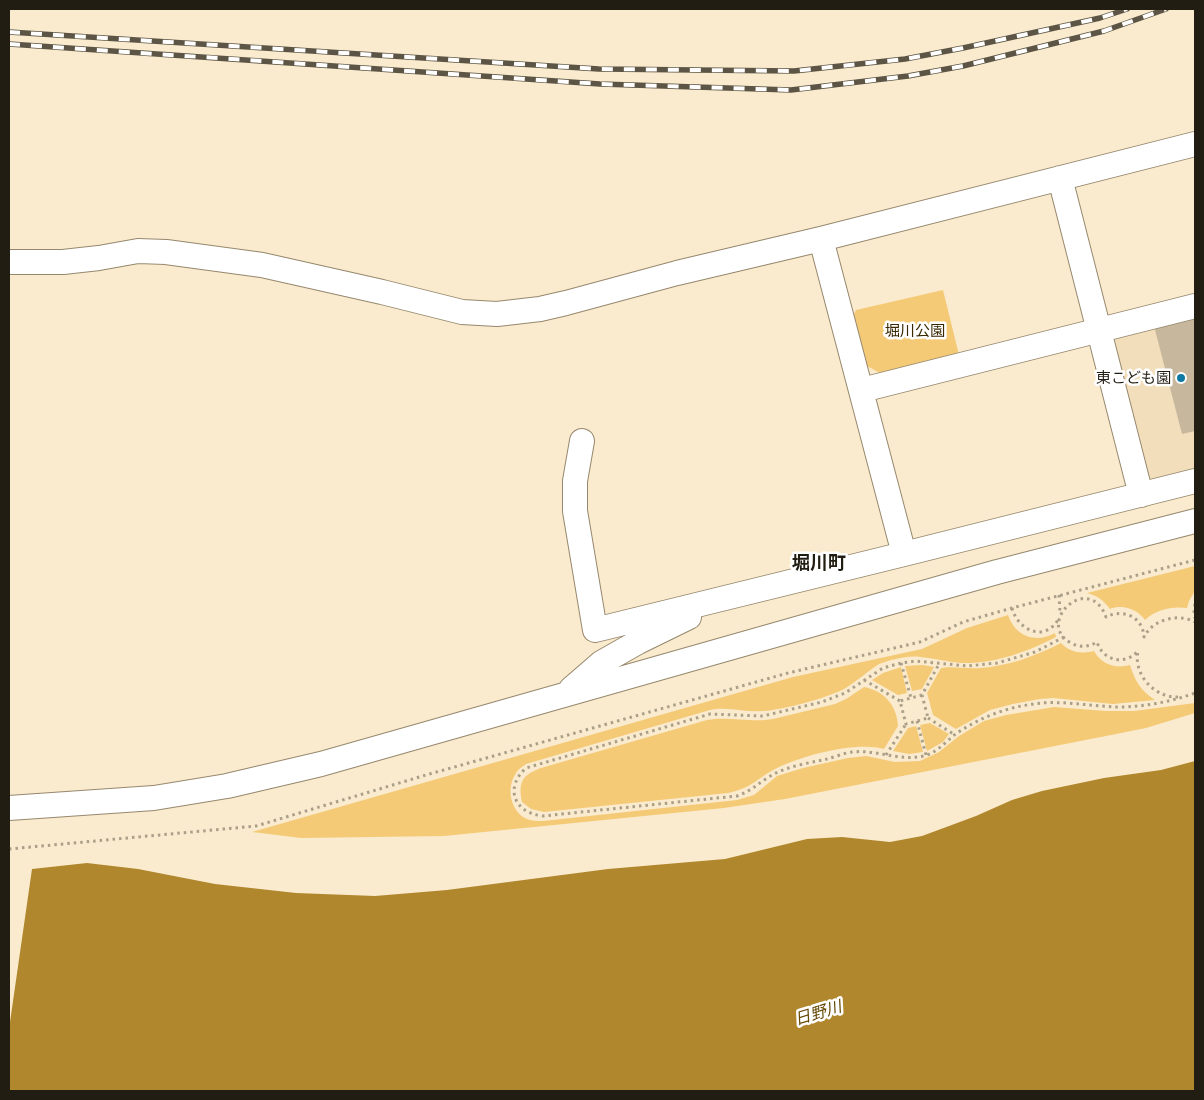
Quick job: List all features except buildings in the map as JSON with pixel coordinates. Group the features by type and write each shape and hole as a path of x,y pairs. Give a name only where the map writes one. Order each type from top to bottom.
{"street":[{"path":"9,262 63,262 138,251 166,252 262,265 462,312 496,314 566,303 677,273 821,239 1195,144"},
{"path":"1060,178 1141,495"},
{"path":"821,239 904,554"},
{"path":"862,390 1195,306"},
{"path":"582,441 575,481 576,511 595,630 1195,481"},
{"path":"9,808 154,798 227,786 321,764 996,572 1195,521"},
{"path":"563,695 601,663 638,642 700,612 746,593"}],"path":[{"path":"9,849 256,826 435,772 779,675 920,642 964,622 1195,560"},
{"path":"1059,595 1061,607 1059,623 1064,637 1069,642 1085,647 1097,642 1100,650 1114,660 1130,658 1138,652 1139,668 1144,679 1152,688 1162,694 1186,697"},
{"path":"1012,608 1018,622 1023,627 1038,632 1052,627 1070,603 1084,599 1091,600 1104,610 1106,617 1113,613 1121,612 1135,618 1140,624 1144,637 1155,624 1166,619 1178,617 1195,622"},
{"path":"1195,604 1195,618"},
{"path":"1064,637 1034,652 997,663 967,666 916,661 901,663 883,668 840,696 822,702 762,716 710,714 526,768 516,781 514,790 518,804 523,811 532,815 542,816 737,796 755,787 772,775 790,768 851,752 866,752 902,758 926,755 941,747 954,735 981,719 1027,705 1051,703 1138,707 1162,703 1195,693"},
{"path":"901,663 911,698"},
{"path":"939,664 922,695 928,718 954,735"},
{"path":"864,680 900,701 906,724"},
{"path":"900,701 922,695"},
{"path":"886,755 906,724 928,718"},
{"path":"917,721 926,755"}],"shaded area":[{"path":"1195,314 1195,473 1155,485 1144,476 1111,335"}],"green space":[{"name":"堀川公園","path":"943,290 959,355 880,373 865,365 853,316 856,310"},
{"path":"1195,566 1195,591 1187,608 1165,609 1154,613 1145,620 1129,608 1110,609 1100,599 1087,593"},
{"path":"1008,615 1015,628 1027,636 1040,638 1055,633 1056,637 1034,648 1010,656 974,663 904,657 879,664 844,689 805,703 763,711 710,710 526,764 517,772 512,781 511,793 514,806 527,819 543,821 737,800 754,795 777,776 848,758 866,756 895,762 920,761 939,752 959,736 984,721 1006,715 1054,707 1134,711 1195,703 1195,713 1146,728 785,799 724,808 444,836 301,838 252,832 793,677 922,649 967,628"},
{"path":"1061,643 1076,652 1094,651 1101,660 1110,665 1130,665 1139,685 1155,700 1113,704 1053,698 1040,699 990,710 956,729 933,715 927,693 941,668 980,668 1011,663"},
{"path":"923,665 934,667 922,689 912,691 905,666"},
{"path":"901,667 907,693 898,695 872,680 883,673"},
{"path":"864,687 878,692 888,700 897,718 898,726 884,749 873,747 846,748 816,754 790,762 744,788 728,793 544,812 531,809 522,802 521,784 523,780 529,773 541,768 707,720 773,719 835,704"},
{"path":"930,723 949,734 943,742 927,751 920,725"},
{"path":"916,726 923,752 909,754 893,751 908,728"}],"water":[{"name":"日野川","path":"1195,761 1195,1091 9,1091 9,1022 32,869 87,863 138,869 215,884 296,893 375,896 447,890 608,869 725,859 807,839 842,837 890,842 922,836 1012,800 1042,791 1104,778 1161,770"}],"railway":[{"path":"9,32 599,69 794,71 905,59 1100,18 1127,9"},
{"path":"9,44 600,84 791,90 908,76 963,66 1104,31 1166,9"}],"place":[{"name":"東こども園","path":"1181,378"}],"district":[{"name":"堀川町","path":"819,563"}]}
